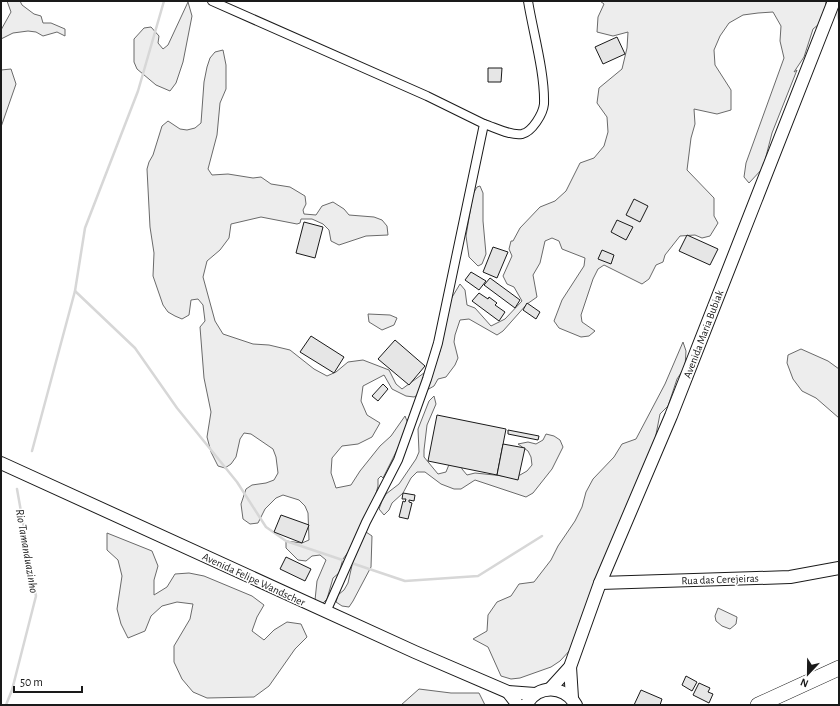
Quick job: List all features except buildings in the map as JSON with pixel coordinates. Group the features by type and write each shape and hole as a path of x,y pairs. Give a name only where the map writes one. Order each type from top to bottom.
{"highway":[{"path":"758,705 839,668"}],"street":[{"path":"212,1 427,96 484,124 514,134 522,134 528,131 536,122 544,105 542,78 528,1"},
{"name":"Avenida Maria Bubiak","path":"550,689 570,667 600,583 671,416 834,1"},
{"path":"326,612 366,522 398,460 427,379 438,342 484,124"},
{"name":"Avenida Felipe Wandscher","path":"1,463 326,612 508,692 535,694"},
{"name":"Rua das Cerejeiras","path":"600,583 790,577 839,568"},
{"name":"Avenida Maria Bubiak","path":"570,667 574,702"},
{"path":"526,705 535,694 550,689 558,690 574,702"},
{"name":"Avenida Felipe Wandscher","path":"508,692 518,705"}],"shaded area":[{"path":"7,1 20,1 22,5 34,14 41,16 43,23 51,23 65,29 65,36 57,32 43,36 36,32 28,31 13,33 1,39 1,30 11,12"},
{"path":"600,1 826,1 824,20 813,29 804,57 794,72 797,70 772,133 763,168 749,183 744,177 746,163 784,58 780,41 781,26 773,12 743,15 729,23 720,36 714,50 715,65 731,90 731,110 717,114 694,109 695,124 691,138 687,170 714,198 714,216 718,223 710,236 702,238 695,235 680,236 665,255 663,262 656,265 649,279 642,284 604,265 598,269 593,279 581,315 582,322 595,331 589,336 581,337 559,328 554,321 562,300 584,266 585,258 562,249 559,241 552,238 545,241 540,263 533,275 537,297 527,304 503,331 497,335 469,319 460,320 454,342 458,358 455,365 446,377 438,379 434,386 427,390 440,351 451,299 460,284 465,290 467,305 475,308 491,326 505,319 522,301 514,287 507,284 503,276 512,256 509,249 511,241 513,241 520,228 540,207 555,201 566,191 580,163 594,158 604,146 608,132 607,117 597,103 599,88 622,69 627,48 628,32 613,36 597,32 598,17 604,4"},
{"path":"188,2 192,16 183,62 176,83 170,91 156,85 137,69 134,62 134,39 144,28 151,27 159,36 158,43 163,49 168,45"},
{"path":"223,50 226,65 226,89 220,103 217,135 208,169 212,175 228,174 253,178 261,177 271,184 290,187 305,196 306,204 303,210 304,214 316,215 322,206 333,202 344,209 349,215 374,217 382,220 387,226 388,235 366,236 339,245 331,241 329,230 323,224 312,219 301,219 300,223 297,224 261,217 231,224 229,238 220,250 207,261 203,277 215,321 223,334 253,344 269,345 290,350 314,369 327,376 336,372 348,362 363,360 389,370 396,384 402,389 428,370 420,394 414,397 406,396 392,389 384,375 363,386 361,401 367,415 380,423 372,437 358,444 342,446 332,458 331,473 336,488 351,485 360,471 380,446 391,436 405,416 409,426 383,478 381,476 378,479 378,486 372,508 363,519 352,547 343,559 339,573 333,578 327,599 321,605 315,600 317,581 326,560 320,555 312,556 306,561 298,560 286,548 286,541 302,543 309,540 308,513 305,506 299,500 283,495 276,498 265,509 258,523 250,524 243,519 241,504 246,489 252,485 274,480 278,473 276,457 273,449 251,434 244,433 240,439 236,457 231,464 225,468 218,466 211,452 207,437 211,412 204,378 200,327 205,321 203,305 198,299 191,300 189,315 182,319 168,312 163,305 153,276 154,253 150,227 147,169 149,162 153,155 162,126 168,121 180,129 187,130 195,128 201,123 204,82 207,67 210,58 215,52"},
{"path":"11,69 16,84 1,127 1,70"},
{"path":"480,186 483,193 483,221 486,254 482,264 478,266 469,257 466,236 473,194 477,187"},
{"path":"368,314 390,315 397,318 394,325 382,330 369,322"},
{"path":"683,342 686,351 685,367 677,379 668,406 660,414 652,455 572,648 560,661 551,667 520,678 511,679 501,676 488,647 473,639 487,631 488,615 497,602 511,596 519,584 534,582 551,560 558,546 575,521 582,507 586,492 593,479 614,457 622,444 636,439 665,384"},
{"path":"801,349 828,361 839,369 839,418 816,398 802,391 793,379 787,363 788,355"},
{"path":"434,396 436,404 427,425 424,457 438,474 446,472 452,457 461,462 462,469 467,475 475,473 504,476 520,475 527,471 532,465 531,457 528,451 518,444 528,442 536,444 543,440 546,434 554,436 560,440 563,447 552,469 533,493 526,497 475,480 461,489 454,489 441,484 425,472 417,472 411,478 403,493 392,503 389,510 384,515 379,509 382,501 386,494 399,484 419,452 418,429 429,401"},
{"path":"366,532 372,536 371,567 349,607 342,606 336,602 338,595 344,590 348,583 355,552 361,538"},
{"path":"107,533 152,551 158,566 154,580 154,595 167,587 175,574 189,573 204,576 252,596 264,605 257,617 252,631 264,640 274,630 287,622 301,624 307,637 295,649 269,686 254,697 207,698 193,692 182,679 174,662 174,646 190,619 193,604 177,602 162,606 151,616 145,631 128,638 121,624 117,609 122,576 118,560 107,550"},
{"path":"718,608 737,617 736,624 730,629 722,626 716,621 715,616"},
{"path":"419,689 451,693 479,693 485,705 401,705"}],"waterway":[{"path":"32,451 75,291 85,228 138,91 164,1"},
{"path":"836,9 839,20"},
{"path":"75,291 135,348 177,408 237,482 266,527 286,541 405,581 478,576 542,536"},
{"name":"Rio Tamanduazinho","path":"6,705 12,690 36,596 17,489"}]}
